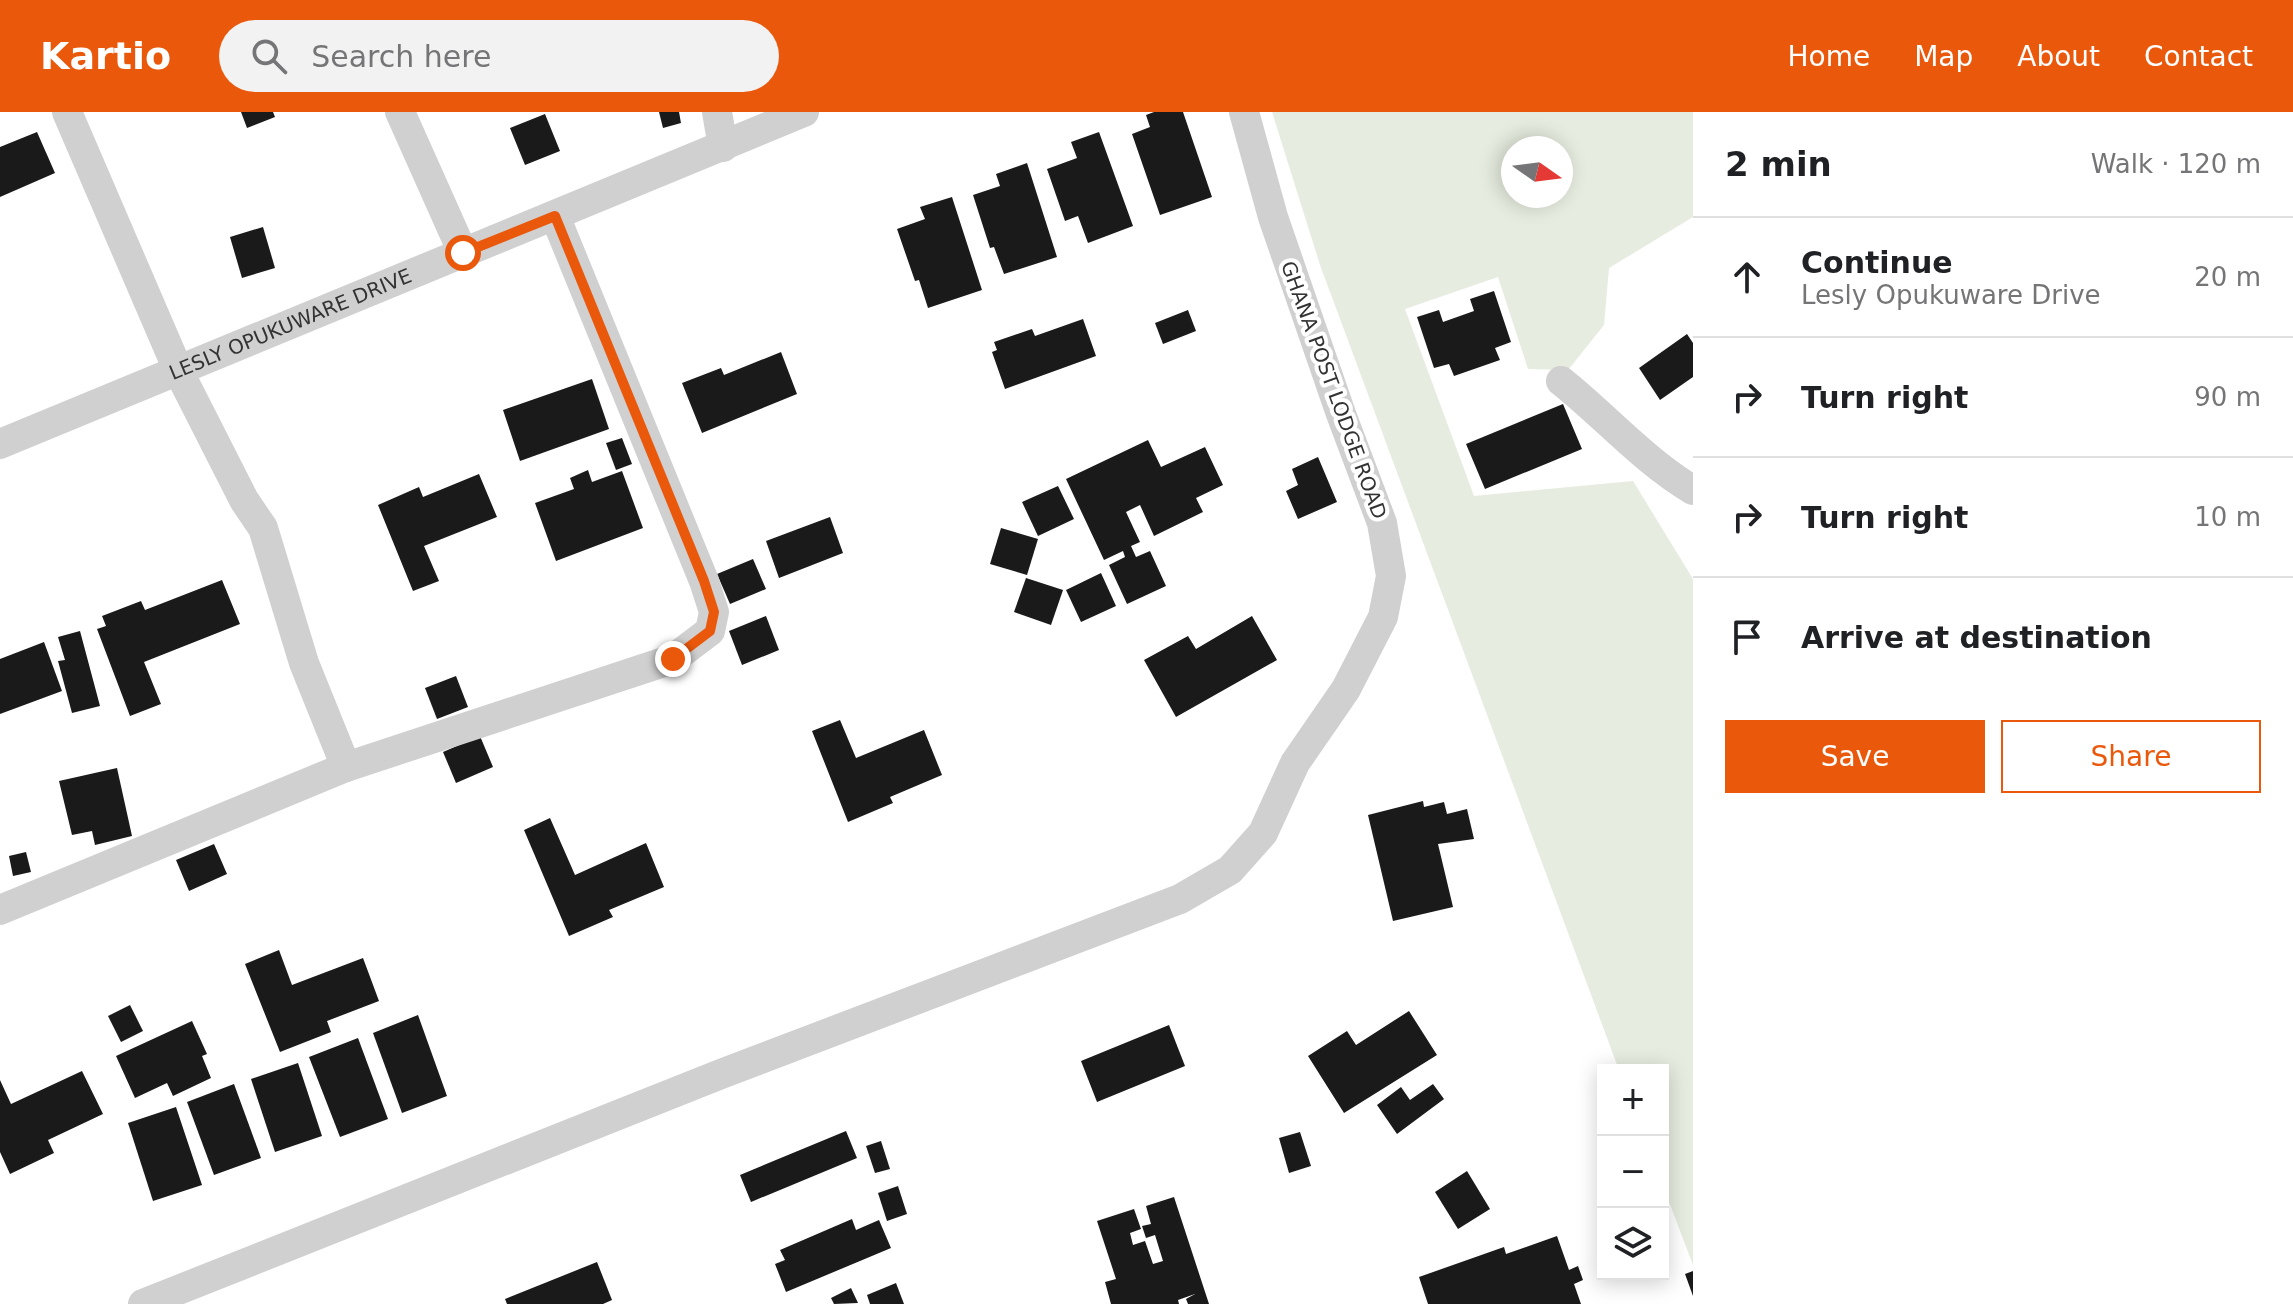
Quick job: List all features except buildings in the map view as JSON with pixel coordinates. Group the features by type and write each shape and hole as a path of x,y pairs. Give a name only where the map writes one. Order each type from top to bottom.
{"street":[{"path":"67,112 178,370 244,500 263,528 304,663 346,767"},
{"path":"400,112 463,253"},
{"path":"717,112 723,147"},
{"name":"LESLY OPUKUWARE DRIVE","path":"0,444 804,112"},
{"name":"GHANA POST LODGE ROAD","path":"143,1304 721,1074 1180,899 1230,870 1263,833 1295,763 1346,689 1383,617 1391,576 1382,523 1273,217 1244,112"},
{"path":"2,903 346,767 673,659 710,631 714,612 704,581 555,216"},
{"path":"1561,381 1604,415 1639,450 1693,490"}],"shaded area":[{"path":"1272,112 1693,112 1693,217 1609,268 1604,325 1568,370 1528,369 1498,277 1405,309 1474,496 1633,481 1693,579 1693,1265 1669,1202 1669,1064 1617,1064 1320,265"}],"route":[{"path":"463,253 555,216 714,612 710,631 673,659"}]}
